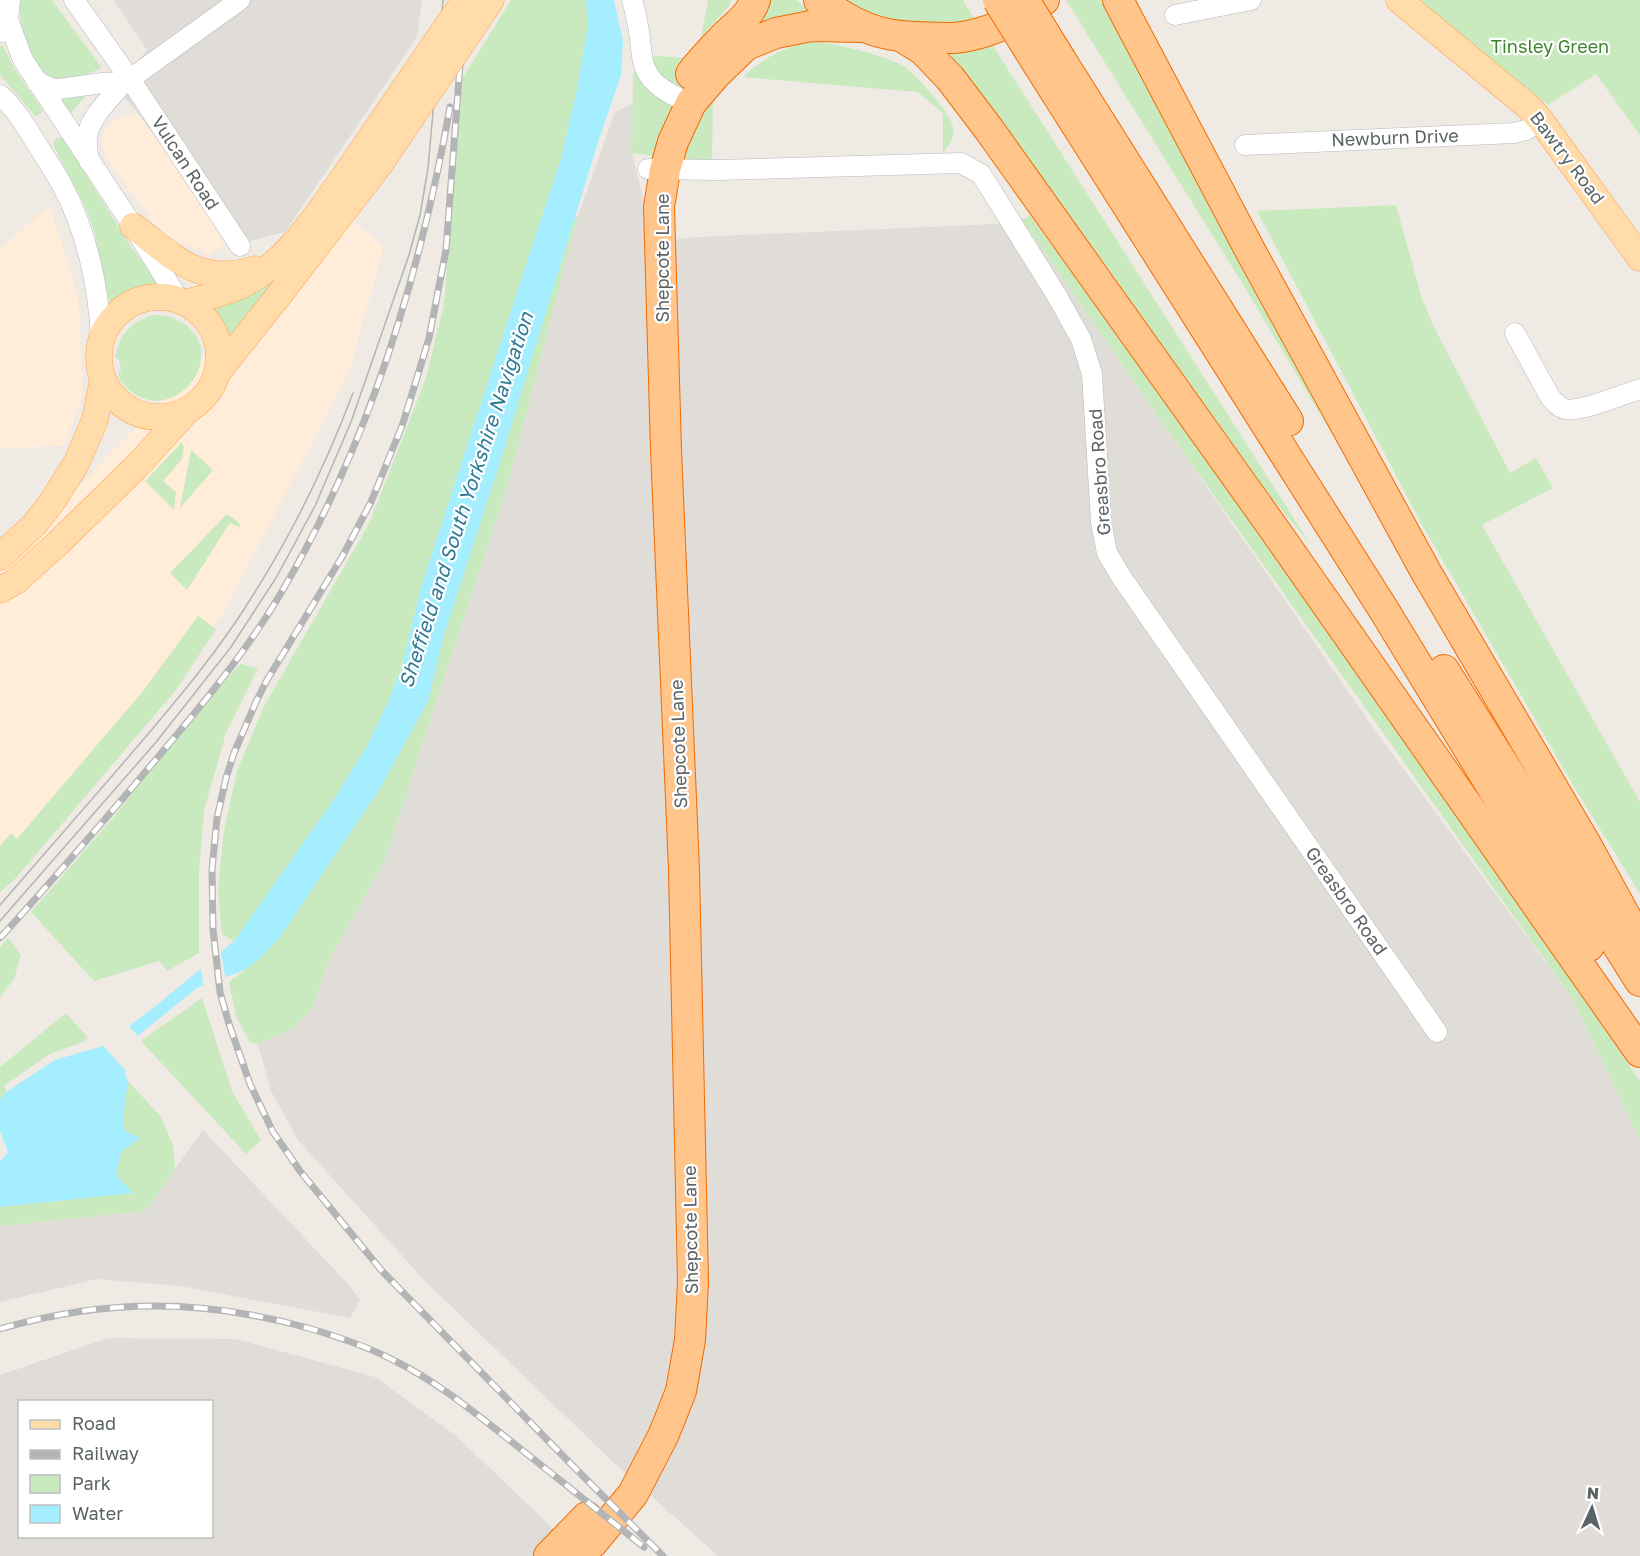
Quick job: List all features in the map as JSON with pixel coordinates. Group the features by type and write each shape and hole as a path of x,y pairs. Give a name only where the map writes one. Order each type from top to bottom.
{"highway":[{"name":"Shepcote Lane","path":"549,1556 577,1529 613,1487 631,1457 652,1414 671,1342 675,1308 644,237 645,188 673,142 683,100 701,61 744,18 755,0"},
{"path":"819,0 862,27 902,37 961,37 991,29 1022,16 1044,0"},
{"path":"998,0 1050,63 1640,981"},
{"path":"1024,0 1050,63 1640,1031"},
{"path":"1118,0 1257,263 1426,572 1584,842 1640,943"},
{"name":"Shepcote Lane","path":"683,100 716,74 746,45 776,33 811,27 862,27"},
{"path":"902,37 923,50 950,78 988,128 1274,529 1640,1052"},
{"name":"Shepcote Lane","path":"578,1556 593,1542 633,1494 663,1436 681,1391 690,1340 693,1270 684,869 666,450 657,170"}],"main road":[{"name":"Bawtry Road","path":"1399,0 1531,109 1638,252"},
{"path":"182,302 231,289 250,280 272,265 300,236 380,164 478,6"},
{"path":"217,373 276,299 343,196"},
{"path":"133,226 176,261 208,273 237,273 272,265"},
{"path":"156,297 182,302 198,311 213,330 218,348 217,373 206,394 188,410 159,417 140,414 122,405 108,389 103,379 99,360 101,340 113,319 132,303 156,297"},
{"path":"0,557 34,525 76,464 95,420 103,379"},
{"path":"0,590 16,581 58,543 136,467 188,410"}],"street":[{"path":"10,0 4,29 182,302"},
{"name":"Vulcan Road","path":"74,0 240,246"},
{"path":"89,161 87,138 93,120 127,81 240,0"},
{"path":"632,0 646,72 654,82 683,100"},
{"path":"1175,15 1251,0"},
{"path":"37,82 53,88 68,89 127,81"},
{"path":"0,95 26,126 62,185 75,213 94,280 101,340"},
{"name":"Newburn Drive","path":"1245,145 1514,133 1526,130 1541,121"},
{"name":"Greasbro Road","path":"657,170 961,163 981,174 1081,339 1092,374 1101,522 1107,553 1128,587 1437,1032"},
{"path":"1515,333 1550,397 1557,405 1566,409 1578,410 1640,389"}],"shaded area":[{"path":"114,0 422,0 417,37 285,232 235,245 134,108 115,87 147,50"},
{"path":"633,103 632,153 654,242 696,237 997,224 1022,220 1372,726 1572,998 1640,1140 1640,1556 718,1556 612,1461 426,1282 298,1140 271,1091 258,1044 295,1028 314,1005 329,960 385,860 509,480 578,216 615,112"},
{"path":"138,114 231,240 206,257 199,249 196,250 162,233 104,155 101,142 105,130 118,118"},
{"path":"45,209 51,209 78,296 83,395 64,446 0,448 0,249"},
{"path":"352,221 384,247 349,372 221,617 3,874 0,870 0,567 240,319"},
{"path":"203,1130 349,1285 360,1300 350,1318 180,1286 97,1279 0,1302 0,1226 145,1211"},
{"path":"108,1338 236,1339 375,1377 455,1435 582,1556 0,1556 0,1375"}],"green space":[{"path":"20,0 52,0 102,68 67,80 48,76 35,61 26,42 21,23"},
{"path":"511,0 586,0 588,25 562,155 422,584 401,670 388,702 366,748 330,805 234,941 222,934 218,890 224,831 237,771 264,706 369,524 426,378 444,304 461,81"},
{"path":"708,0 731,0 730,5 701,37"},
{"path":"769,0 796,0 810,12 757,27"},
{"path":"844,0 963,0 975,20 943,25 917,24 879,15"},
{"path":"1066,0 1104,0 1389,530 1239,278"},
{"name":"Tinsley Green","path":"1419,0 1640,0 1640,135 1596,74 1548,105"},
{"path":"813,42 869,53 906,68 931,92 951,121 952,138 943,153 943,114 918,92 743,77 758,64 775,54 793,46"},
{"path":"2,44 14,68 43,111 36,117 0,75"},
{"path":"993,46 1309,542 1240,461 1109,269 947,50"},
{"path":"655,56 690,58 713,98 712,163 632,153 633,73"},
{"path":"86,96 68,116 58,100"},
{"path":"57,138 63,138 133,250 156,278 152,291 140,293 111,310 94,230 85,206 55,149 53,142"},
{"path":"1396,205 1422,299 1435,329 1510,473 1536,458 1553,488 1482,525 1640,802 1640,894 1576,790 1421,523 1257,211"},
{"path":"578,216 509,480 385,860 329,960 314,1005 295,1028 258,1044 250,1042 236,1017 229,982 256,962 278,940 379,790 428,701 443,638 575,218"},
{"path":"1030,216 1320,611 1640,1081 1640,1140 1572,998 1185,455 1022,220"},
{"path":"282,274 234,335 221,334 218,324 208,309"},
{"path":"153,315 171,317 187,326 198,339 201,353 200,367 193,380 169,399 154,401 138,396 125,386 118,372 121,371 119,359 115,358 127,330"},
{"path":"181,443 184,446 182,459 163,481 176,492 174,510 145,481"},
{"path":"191,450 213,470 180,508"},
{"path":"227,514 238,522 241,528 230,523 187,590 170,573"},
{"path":"198,616 216,629 176,690 15,879 0,892 0,846 11,833 17,839 143,691"},
{"path":"240,664 258,668 226,733 204,811 199,872 199,953 167,971 159,961 94,981 31,912 112,819 191,720"},
{"path":"8,938 21,955 14,979 0,997 0,947"},
{"path":"202,998 232,1091 261,1140 246,1154 141,1041"},
{"path":"66,1013 88,1038 81,1043 51,1053 4,1086 6,1092 0,1099 0,1067"},
{"path":"128,1081 161,1117 173,1145 175,1170 145,1211 0,1226 0,1207 133,1193 116,1175 121,1152 139,1138 124,1131"}],"water":[{"name":"Sheffield and South Yorkshire Navigation","path":"586,0 614,0 623,41 621,75 443,638 428,701 379,790 278,940 256,962 244,970 197,988 134,1039 125,1075 128,1081 124,1130 140,1138 121,1152 116,1175 133,1193 0,1207 0,1162 8,1152 0,1131 0,1099 6,1092 55,1060 103,1046 234,941 330,805 366,748 401,670 422,584 562,155 588,25"}],"pier":[{"path":"220,948 226,980 204,989 200,965"},
{"path":"127,1024 140,1038 137,1040 129,1074 101,1044"}],"tram line":[{"path":"0,921 157,741 231,647 276,578 315,506 351,422 409,255 420,215 428,168 443,0"},
{"path":"0,905 160,720 226,637 296,520 321,470 353,393"}],"railway":[{"path":"464,12 446,250 429,338 416,381 402,426 371,502 342,557 267,680 234,753 226,778 217,818 212,869 213,929 220,992 250,1084 273,1132 300,1171 382,1271 663,1556"},
{"path":"0,938 115,808 210,694 265,619 312,536 365,418 407,296 438,170 450,107"},
{"path":"0,1329 39,1319 116,1307 192,1307 269,1318 342,1339 365,1347 413,1370 442,1389 644,1547"}]}
